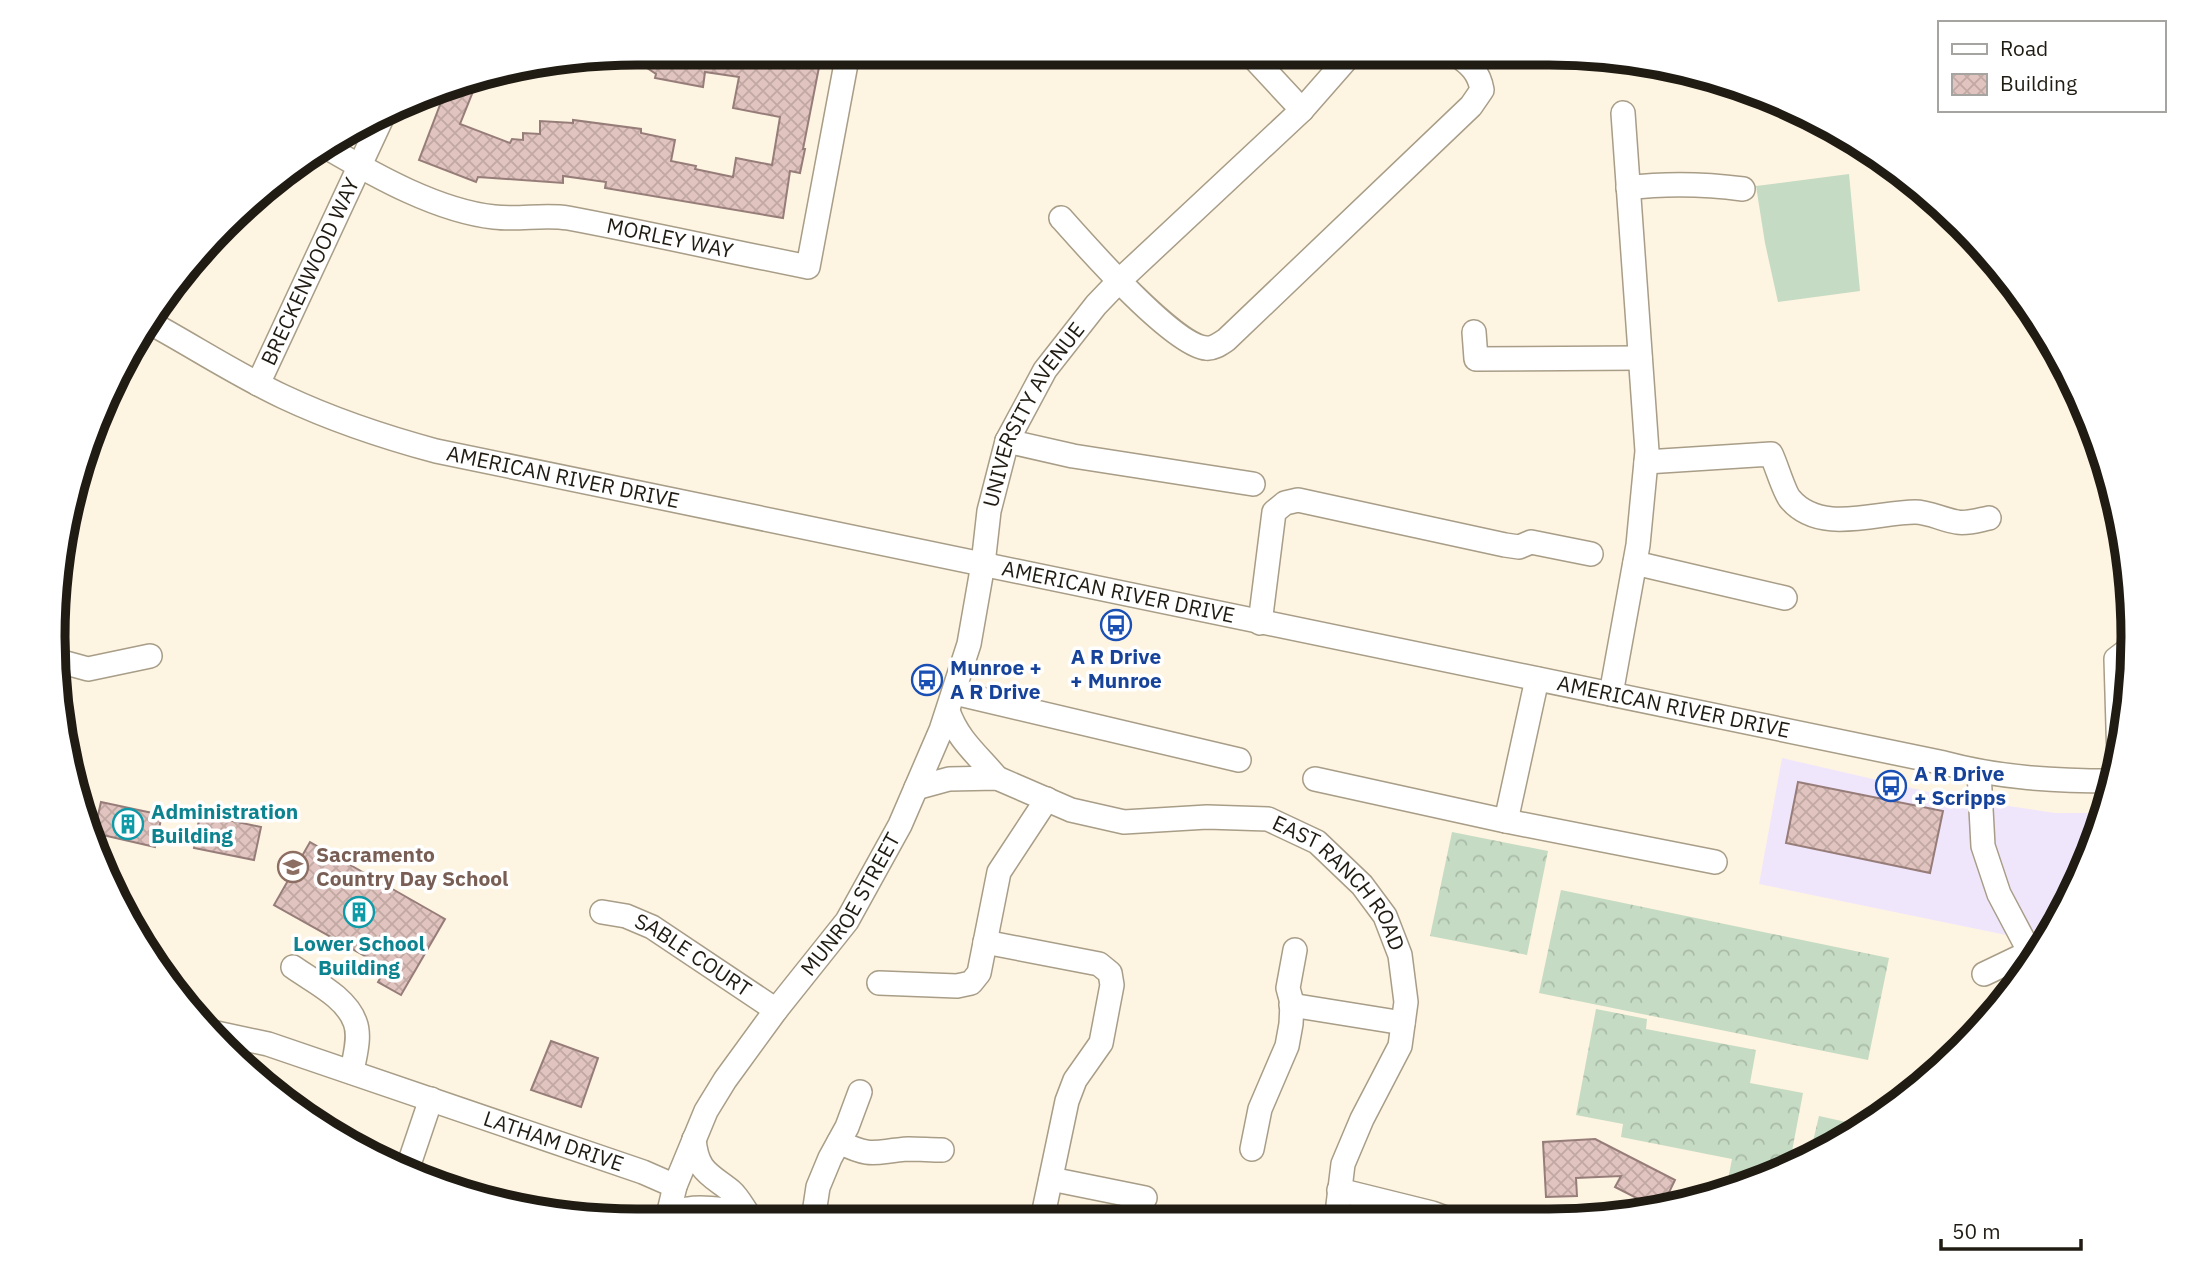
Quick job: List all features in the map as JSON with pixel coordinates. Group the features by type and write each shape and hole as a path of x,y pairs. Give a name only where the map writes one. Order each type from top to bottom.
{"street":[{"name":"MORLEY WAY","path":"334,152 398,186 480,215 521,219 565,217 808,267 846,65"},
{"path":"1260,65 1301,110"},
{"name":"UNIVERSITY AVENUE","path":"983,564 989,511 1007,441 1045,370 1096,305 1119,281 1301,110 1342,65"},
{"path":"1060,218 1119,281 1187,342 1208,349 1226,340 1471,106 1482,90 1480,79 1472,65"},
{"path":"1611,694 1635,563 1646,462 1623,113"},
{"name":"BRECKENWOOD WAY","path":"258,384 377,127"},
{"path":"1628,188 1662,184 1743,189"},
{"name":"AMERICAN RIVER DRIVE","path":"156,326 258,384 326,415 389,438 436,451 1979,772 2032,778 2103,781"},
{"path":"1474,332 1476,359 1640,358"},
{"path":"1007,441 1073,456 1253,484"},
{"path":"1646,462 1770,454 1790,498 1823,517 1857,520 1894,513 1920,512 1961,523 1989,518"},
{"path":"1260,623 1274,512 1285,503 1298,500 1505,545 1519,547 1531,542 1591,554"},
{"path":"1635,563 1784,598"},
{"name":"MUNROE STREET","path":"671,1209 676,1186 706,1111 776,1010 847,921 900,825 951,702 969,644 983,564"},
{"path":"66,663 88,669 150,656"},
{"path":"2117,700 2116,659 2120,656"},
{"path":"1506,821 1537,680"},
{"path":"951,702 1239,760"},
{"name":"EAST RANCH ROAD","path":"951,702 954,729 998,778 1047,800 1071,810 1124,822 1207,817 1268,820 1317,842 1362,885 1385,916 1400,955 1406,1002 1400,1046 1362,1119 1343,1164 1339,1209"},
{"path":"1979,772 1983,846 1999,894 2028,950"},
{"name":"EAST RANCH ROAD","path":"916,788 949,779 998,778"},
{"path":"1315,779 1506,821 1715,862"},
{"path":"879,983 957,986 971,983 979,973 999,872 1047,800"},
{"name":"SABLE COURT","path":"602,912 626,916 652,927 776,1010"},
{"path":"985,942 1099,964 1110,974 1112,985 1101,1043 1080,1071 1067,1101 1044,1209"},
{"path":"1252,1149 1260,1109 1287,1046 1292,1005 1287,988 1295,950"},
{"path":"1984,974 2021,961"},
{"path":"293,967 342,1002 356,1023 352,1072"},
{"path":"1292,1005 1403,1023"},
{"name":"LATHAM DRIVE","path":"226,1035 268,1044 352,1072 643,1172 676,1186"},
{"path":"815,1209 818,1187 847,1127 860,1092"},
{"path":"410,1162 431,1099"},
{"path":"694,1139 696,1157 703,1170 714,1181 734,1193 747,1209"},
{"path":"839,1142 858,1151 878,1154 908,1149 942,1150"},
{"path":"1051,1179 1145,1198"},
{"path":"1339,1190 1416,1209"},
{"path":"686,1209 710,1209"}],"shaded area":[{"path":"1782,758 1955,798 2055,813 2093,813 2078,856 2034,941 1759,884"}],"green space":[{"path":"1849,174 1860,291 1778,302 1756,186"},
{"path":"1452,832 1548,851 1527,955 1430,936"},
{"path":"1561,890 1889,958 1868,1060 1539,993"},
{"path":"1596,1009 1647,1019 1646,1029 1756,1050 1750,1083 1803,1093 1791,1155 1728,1181 1732,1159 1621,1137 1623,1124 1576,1115"},
{"path":"1819,1116 1851,1123 1835,1133 1812,1145"}],"building":[{"path":"642,65 819,65 800,173 790,171 783,218 605,188 606,182 563,176 563,183 478,177 476,182 419,160 442,99 474,89 460,124 510,143 512,139 523,140 523,133 540,134 540,121 573,123 573,120 641,129 641,133 675,140 671,161 696,166 695,169 733,177 736,158 772,165 780,117 733,108 739,77 705,72 703,87 655,78 656,74"},
{"path":"1798,782 1943,811 1930,873 1786,843"},
{"name":"Administration Building","path":"101,802 162,815 155,847 100,834 96,824"},
{"path":"200,814 261,827 254,860 194,848"},
{"name":"Lower School Building","path":"310,842 445,919 401,995 378,982 386,968 274,905"},
{"path":"551,1041 598,1058 581,1107 531,1090"},
{"path":"1595,1139 1675,1180 1667,1197 1642,1201 1615,1187 1621,1176 1576,1178 1577,1196 1546,1197 1543,1142"}],"place":[{"name":"A R Drive + Munroe","path":"1116,625"},
{"name":"Munroe + A R Drive","path":"927,680"},
{"name":"A R Drive + Scripps","path":"1891,786"},
{"name":"Administration Building","path":"128,824"},
{"name":"Sacramento Country Day School","path":"293,867"},
{"name":"Lower School Building","path":"359,912"}]}
